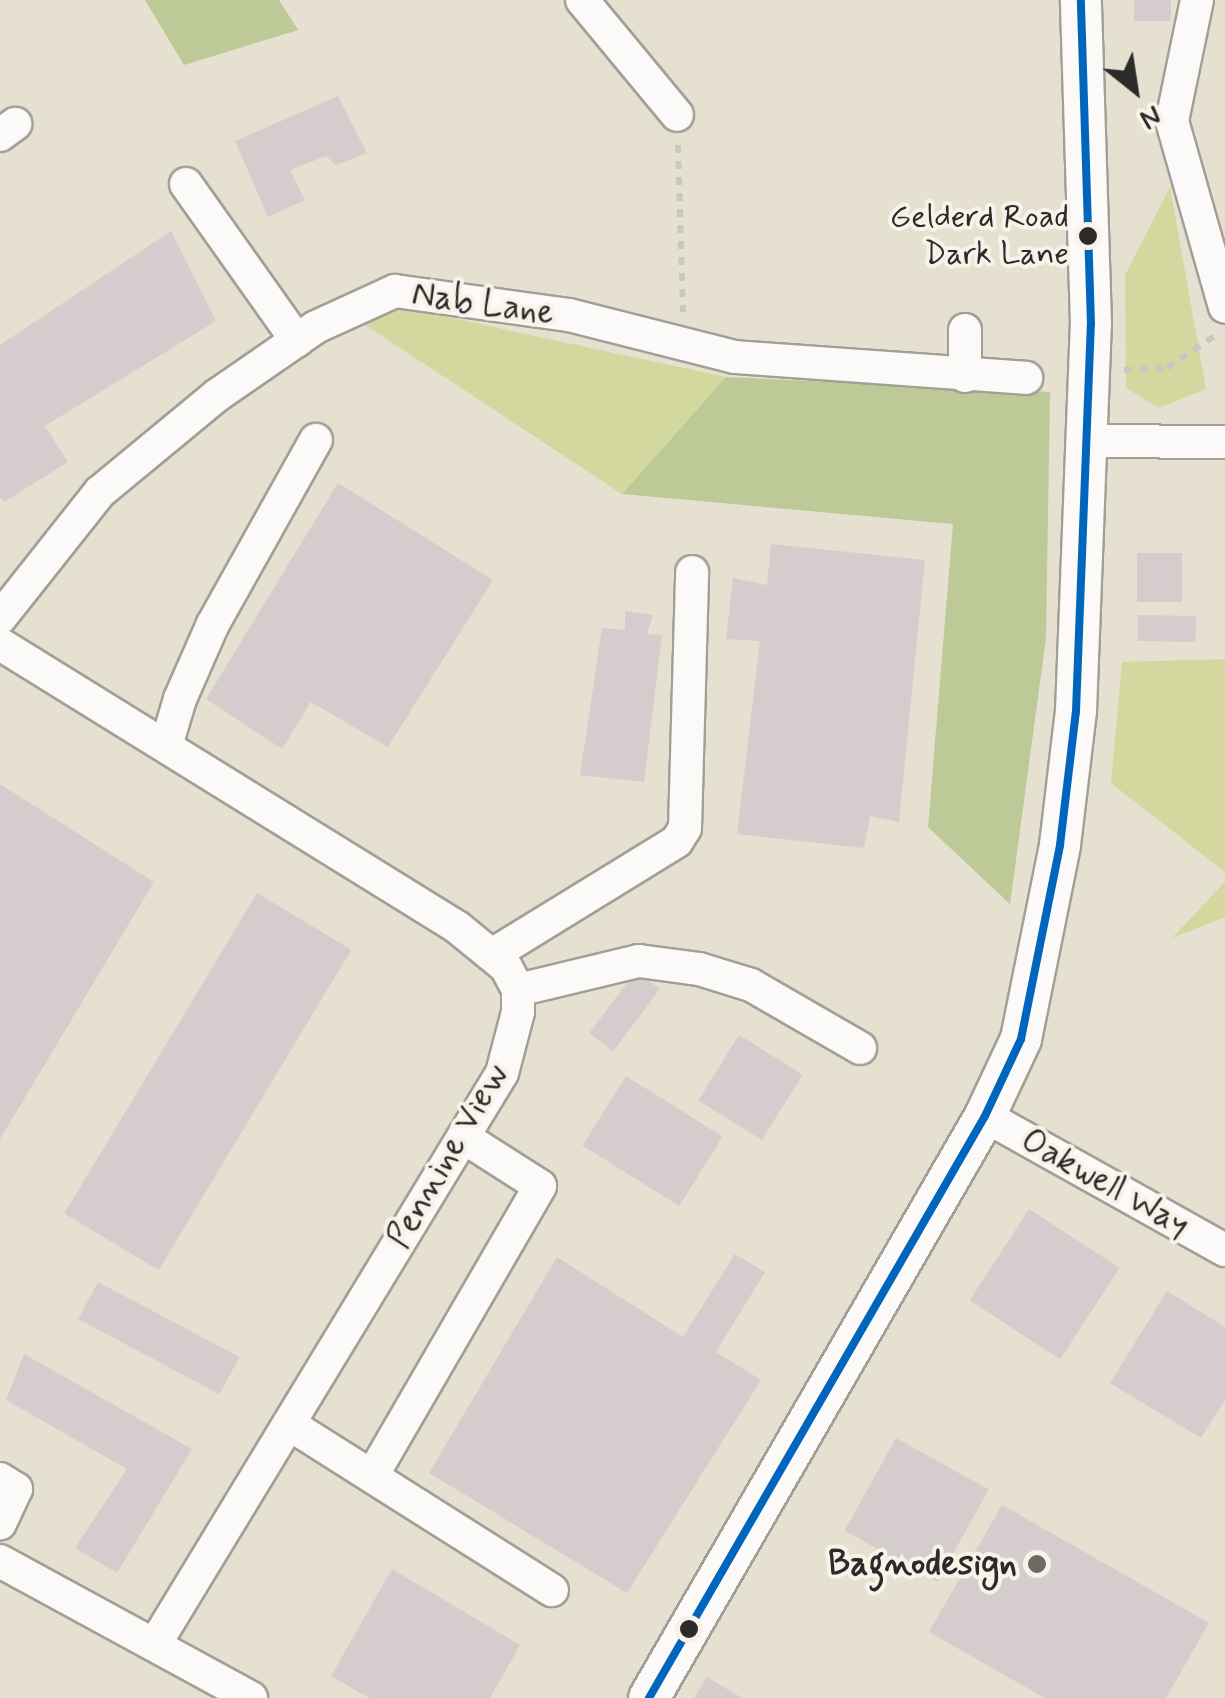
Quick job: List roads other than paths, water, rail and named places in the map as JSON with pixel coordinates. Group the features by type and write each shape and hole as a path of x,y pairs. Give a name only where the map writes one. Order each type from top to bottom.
{"main road":[{"path":"649,1698 985,1116 1022,1040 1060,845 1076,711 1091,324 1081,0"}],"street":[{"path":"582,0 678,115"},
{"path":"1197,0 1172,121 1225,307"},
{"path":"186,184 297,340"},
{"name":"Nab Lane","path":"0,618 100,492 216,396 297,340 395,291 569,315 736,356 1026,378"},
{"path":"965,330 965,376"},
{"path":"166,746 180,698 213,624 316,440"},
{"path":"1086,441 1225,442"},
{"path":"492,956 677,841 684,828 692,572"},
{"path":"0,644 457,926 506,967 518,990 639,960 699,969 751,985 860,1048"},
{"name":"Pennine View","path":"155,1644 502,1073 518,1012 518,990"},
{"name":"Oakwell Way","path":"985,1116 1225,1250"},
{"path":"372,1476 540,1186 463,1137"},
{"path":"290,1424 552,1590"},
{"path":"0,1479 16,1489 0,1524"},
{"path":"0,1561 251,1698"}],"place":[{"name":"Gelderd Road Dark Lane","path":"1088,236"},
{"name":"Bagnodesign","path":"1037,1564"}]}
